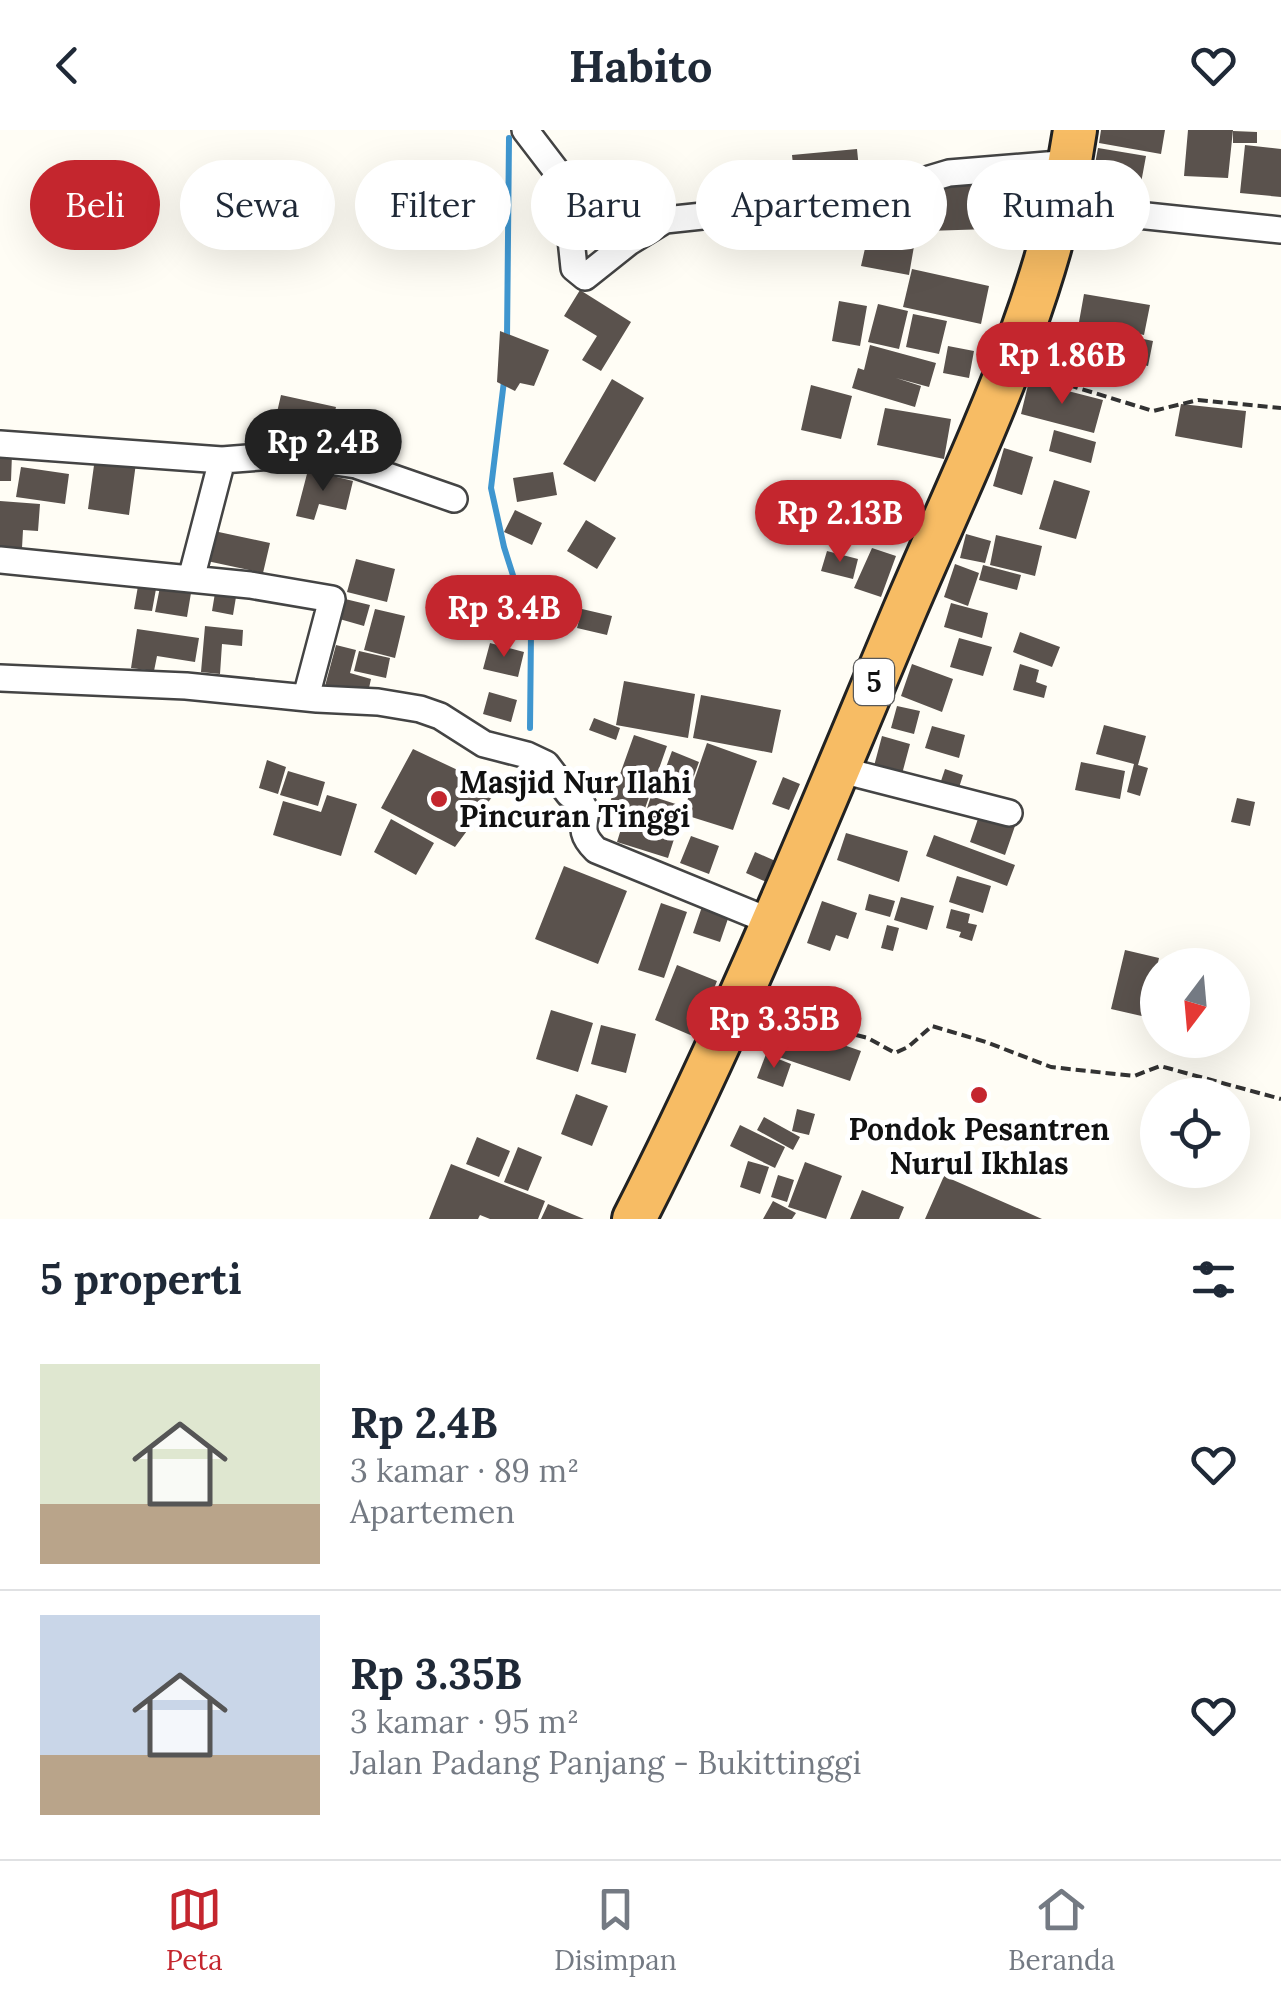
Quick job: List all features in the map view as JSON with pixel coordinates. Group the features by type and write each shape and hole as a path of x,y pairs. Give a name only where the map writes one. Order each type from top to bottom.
{"highway":[{"name":"5","path":"634,1219 675,1140 772,922 1014,350 1047,250"}],"street":[{"path":"525,130 561,177 574,268 586,277 628,242 665,220 862,199 949,173 1073,147"},
{"path":"1150,216 1281,230"},
{"path":"0,444 222,460 286,456 356,465 454,499"},
{"path":"191,579 222,460"},
{"path":"0,560 191,579 332,599 306,697"},
{"path":"0,678 186,686 420,709 440,716 484,744 546,764 586,811 581,828 596,850 772,922"},
{"path":"837,769 1008,814"}],"path":[{"path":"1014,350 1049,380 1153,411 1198,400 1281,408"},
{"path":"740,995 772,1014 868,1038 895,1053 932,1026 1052,1067 1134,1076 1160,1066 1281,1100"}],"building":[{"path":"1101,130 1165,130 1161,154 1099,143"},
{"path":"1188,130 1233,130 1228,178 1184,176"},
{"path":"1233,131 1257,132 1257,143 1233,143"},
{"path":"1245,145 1281,149 1281,197 1240,193"},
{"path":"1098,148 1146,156 1145,160 1096,160"},
{"path":"857,149 858,160 793,160 792,155"},
{"path":"967,181 967,230 947,230 947,182"},
{"path":"865,250 913,250 909,275 861,266"},
{"path":"912,269 989,286 981,324 903,307"},
{"path":"580,290 631,322 601,371 582,360 597,336 564,316"},
{"path":"1084,294 1150,305 1144,335 1079,322"},
{"path":"839,301 867,306 860,346 832,341"},
{"path":"878,304 908,311 899,349 868,342"},
{"path":"913,314 947,321 939,354 906,347"},
{"path":"500,331 549,350 534,386 520,383 515,391 497,382"},
{"path":"1097,335 1122,338 1117,374 1092,371"},
{"path":"1125,335 1153,341 1148,366 1120,360"},
{"path":"870,345 936,363 929,387 896,378 921,386 915,407 852,388 858,368 864,370"},
{"path":"948,346 974,351 969,378 943,373"},
{"path":"612,379 644,398 595,482 563,464"},
{"path":"1029,381 1103,400 1094,433 1021,414"},
{"path":"811,385 852,396 841,439 801,430"},
{"path":"281,395 336,407 327,446 272,434"},
{"path":"1181,404 1246,411 1242,448 1175,436"},
{"path":"885,408 951,419 944,459 877,445"},
{"path":"1054,430 1096,442 1091,463 1049,451"},
{"path":"1004,448 1033,457 1022,495 993,486"},
{"path":"0,454 12,454 11,481 0,481"},
{"path":"95,458 136,463 129,515 88,509"},
{"path":"21,467 69,474 65,504 16,497"},
{"path":"308,470 353,481 346,510 319,504 314,520 296,516"},
{"path":"553,472 557,495 517,502 513,478"},
{"path":"1054,480 1090,491 1076,539 1039,529"},
{"path":"0,501 40,504 38,531 23,530 22,548 0,546"},
{"path":"515,510 542,523 532,545 504,532"},
{"path":"586,520 616,538 597,569 567,551"},
{"path":"214,531 270,543 263,573 207,561"},
{"path":"966,534 991,541 985,563 960,558"},
{"path":"996,535 1042,546 1035,576 990,565"},
{"path":"872,548 896,556 881,597 854,588"},
{"path":"827,551 858,559 853,579 821,571"},
{"path":"356,559 395,569 387,602 347,592"},
{"path":"955,564 979,573 968,606 944,597"},
{"path":"983,565 1021,575 1017,590 979,580"},
{"path":"138,586 156,589 152,611 134,609"},
{"path":"160,587 191,593 187,617 155,612"},
{"path":"216,587 237,591 233,615 212,611"},
{"path":"341,598 370,605 364,626 336,618"},
{"path":"951,603 988,613 982,638 944,627"},
{"path":"375,609 405,616 395,658 364,650"},
{"path":"582,609 612,616 607,635 577,628"},
{"path":"205,626 243,630 242,646 222,644 220,674 201,672"},
{"path":"137,629 199,638 195,662 157,656 154,671 131,668"},
{"path":"1020,632 1060,647 1052,667 1013,652"},
{"path":"959,638 992,647 983,676 950,667"},
{"path":"490,643 524,652 518,677 483,669"},
{"path":"336,645 356,650 350,673 371,679 367,697 325,686"},
{"path":"359,651 390,658 386,678 354,671"},
{"path":"912,664 953,679 942,712 901,696"},
{"path":"1020,664 1039,670 1036,682 1047,686 1044,698 1013,690"},
{"path":"624,681 695,694 688,738 616,725"},
{"path":"489,692 517,700 511,722 483,714"},
{"path":"701,695 781,710 772,753 693,738"},
{"path":"897,706 920,711 914,734 891,728"},
{"path":"594,718 620,728 616,740 589,730"},
{"path":"1104,725 1146,736 1138,765 1148,768 1140,796 1127,792 1134,764 1096,754"},
{"path":"932,726 965,735 959,758 925,748"},
{"path":"634,735 667,746 642,817 609,805"},
{"path":"882,736 910,744 902,774 874,766"},
{"path":"707,743 757,761 733,830 682,814 668,858 617,842 625,816 643,821 651,796 685,807"},
{"name":"Masjid Nur Ilahi Pincuran Tinggi","path":"413,749 498,789 455,847 381,808"},
{"path":"672,751 699,762 688,792 661,781"},
{"path":"267,760 286,767 278,794 259,788"},
{"path":"1081,762 1125,771 1120,799 1075,790"},
{"path":"945,769 963,775 957,794 939,787"},
{"path":"288,771 325,782 318,806 280,795"},
{"path":"783,777 800,784 789,810 772,804"},
{"path":"327,795 357,804 341,856 273,835 283,801 321,812"},
{"path":"1237,798 1255,802 1250,826 1231,822"},
{"path":"980,813 1015,826 1005,855 970,842"},
{"path":"391,819 434,843 416,875 374,852"},
{"path":"846,833 908,851 899,882 837,860"},
{"path":"934,835 1015,865 1007,886 926,856"},
{"path":"691,836 719,846 709,874 680,863"},
{"path":"755,852 780,863 771,884 746,873"},
{"path":"564,866 627,891 598,964 535,939"},
{"path":"957,876 991,886 983,913 949,902"},
{"path":"869,894 895,901 890,917 865,910"},
{"path":"901,897 934,906 927,930 894,920"},
{"path":"705,898 732,907 720,942 693,933"},
{"path":"822,901 857,913 848,939 836,935 830,951 807,943"},
{"path":"661,903 687,912 664,978 638,970"},
{"path":"951,909 970,914 968,923 977,925 972,941 959,937 961,932 946,928"},
{"path":"887,925 899,928 893,951 881,948"},
{"path":"1125,950 1140,954 1140,1016 1111,1009"},
{"path":"677,965 717,981 695,1037 655,1020"},
{"path":"551,1010 593,1023 578,1072 536,1059"},
{"path":"601,1025 636,1034 626,1073 591,1064"},
{"path":"786,1025 861,1051 850,1081 776,1056"},
{"path":"766,1054 791,1064 783,1087 757,1078"},
{"path":"576,1094 608,1106 592,1146 561,1134"},
{"path":"797,1109 815,1114 809,1135 792,1131"},
{"path":"764,1117 800,1137 793,1150 757,1130"},
{"path":"740,1125 785,1147 775,1168 730,1146"},
{"path":"477,1137 510,1151 499,1177 466,1164"},
{"path":"518,1147 542,1157 528,1191 504,1182"},
{"path":"748,1161 769,1167 760,1194 740,1187"},
{"path":"805,1162 842,1176 826,1219 788,1207"},
{"path":"451,1164 545,1201 538,1219 490,1219 480,1215 478,1219 429,1219"},
{"path":"778,1175 794,1180 787,1202 771,1197"},
{"path":"944,1176 1042,1219 925,1219"},
{"path":"862,1190 904,1207 899,1219 850,1219"},
{"path":"773,1201 796,1213 792,1219 763,1219"},
{"path":"548,1204 584,1219 541,1219"}],"waterway":[{"path":"507,338 509,138"},
{"path":"504,381 491,488 504,547 531,632 530,728"}],"place":[{"name":"Masjid Nur Ilahi Pincuran Tinggi","path":"439,799"},
{"name":"Pondok Pesantren Nurul Ikhlas","path":"979,1095"}]}
